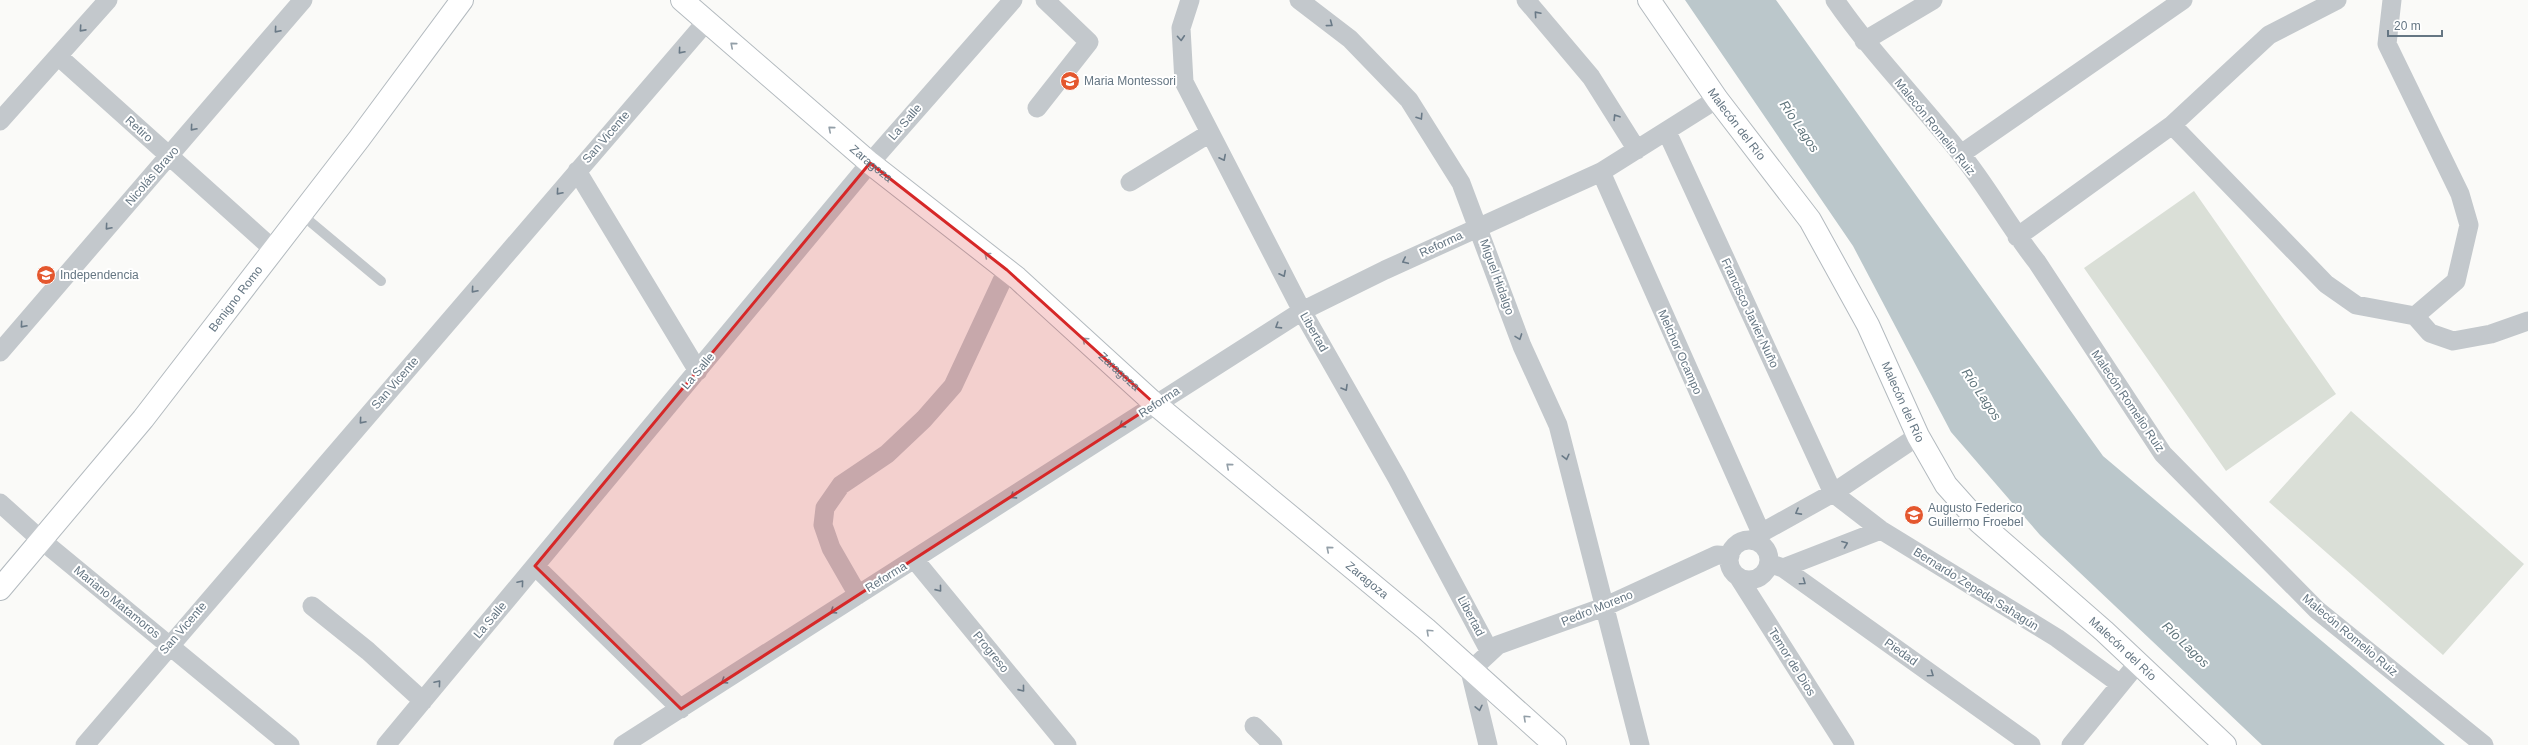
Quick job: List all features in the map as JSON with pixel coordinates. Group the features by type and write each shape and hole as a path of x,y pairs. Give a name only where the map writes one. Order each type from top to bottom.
{"street":[{"path":"0,120 108,0"},
{"name":"Nicolás Bravo","path":"0,352 303,0"},
{"name":"Benigno Romo","path":"0,589 40,539 143,419 301,214 462,0"},
{"name":"Zaragoza","path":"682,0 870,163 1007,270 1155,404 1426,629 1470,671 1555,745"},
{"name":"La Salle","path":"386,745 870,163 1014,0"},
{"path":"1037,108 1089,42 1045,0"},
{"name":"Libertad","path":"1190,0 1181,28 1184,82 1302,311 1397,478 1490,652"},
{"name":"Miguel Hidalgo","path":"1300,0 1350,39 1408,100 1462,183 1522,346 1558,425 1640,745"},
{"path":"1526,0 1592,77 1637,150"},
{"name":"Malecón del Río","path":"1650,0 1717,99 1810,220 1868,325 1918,436 1946,484 1979,522 2104,631 2137,664 2225,745"},
{"name":"Malecón Romelio Ruiz","path":"1835,0 1864,41 1961,154 2017,237 2037,262 2163,454 2317,610 2484,745"},
{"path":"1864,41 1933,0"},
{"path":"1961,154 2183,0"},
{"path":"2017,237 2172,125 2268,35 2337,0"},
{"path":"2392,0 2387,44 2460,194 2469,224 2456,281 2415,316"},
{"name":"San Vicente","path":"84,745 168,645 706,22"},
{"name":"Retiro","path":"58,56 273,249"},
{"name":"Reforma","path":"623,745 1302,311 1479,227 1601,172 1668,132 1717,99"},
{"path":"2172,125 2326,284 2356,305 2415,316 2430,333 2453,341 2491,334 2528,321"},
{"name":"Francisco Javier Nuño","path":"1668,132 1833,493"},
{"path":"1130,182 1210,133"},
{"path":"577,171 698,371"},
{"name":"Melchor Ocampo","path":"1601,172 1758,537"},
{"path":"858,594 822,525 825,508 841,485 887,454 924,419 953,386 1007,270"},
{"path":"1881,530 1776,566 1758,578 1746,580 1739,578 1731,568 1730,556 1737,545 1758,537 1833,493 1918,436"},
{"name":"Bernardo Zepeda Sahagún","path":"1833,493 1881,530 2057,638 2120,684"},
{"name":"Mariano Matamoros","path":"0,503 40,539 290,745"},
{"path":"1758,537 1776,566"},
{"name":"Pedro Moreno","path":"1470,671 1498,645 1604,607 1717,555 1730,556"},
{"name":"Progreso","path":"914,559 1067,745"},
{"path":"535,566 681,709"},
{"name":"Piedad","path":"1776,566 2031,745"},
{"name":"Temor de Dios","path":"1739,578 1845,745"},
{"path":"312,606 368,650 423,702"},
{"path":"2071,745 2137,664"},
{"path":"1470,671 1488,745"},
{"path":"1254,726 1273,745"}],"lane":[{"path":"301,214 381,281"}],"highlighted area":[{"path":"870,163 1007,270 1155,404 681,709 535,566"}],"shaded area":[{"path":"2194,191 2336,394 2226,471 2084,268"},
{"path":"2351,411 2524,564 2443,655 2269,502"}],"water":[{"name":"Río Lagos","path":"1685,0 1776,0 2103,456 2445,745 2262,745 2040,535 1951,432 1853,246"}],"place":[{"name":"Maria Montessori","path":"1070,81"},
{"name":"Independencia","path":"46,275"},
{"name":"Augusto Federico Guillermo Froebel","path":"1914,515"}]}
